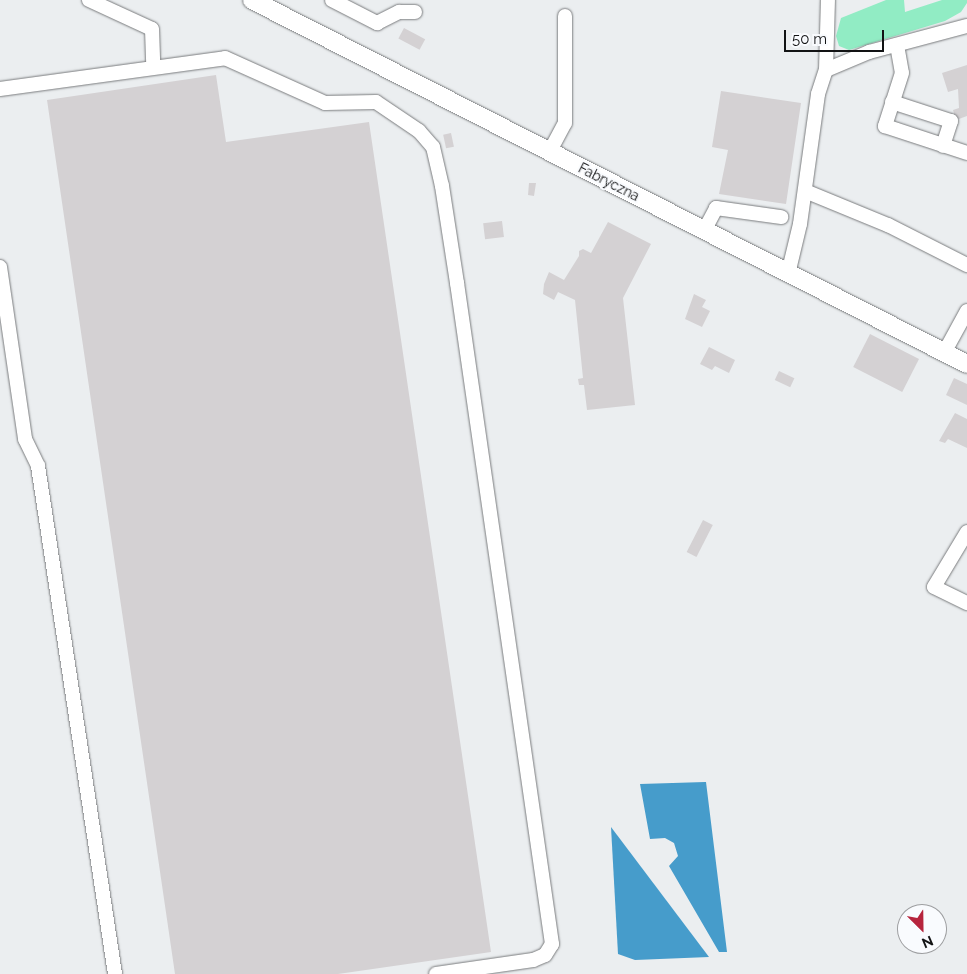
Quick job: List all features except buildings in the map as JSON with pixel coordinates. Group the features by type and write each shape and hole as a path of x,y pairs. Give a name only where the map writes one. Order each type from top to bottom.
{"main road":[{"name":"Fabryczna","path":"252,0 967,364"}],"lane":[{"path":"88,0 152,29 153,67"},
{"path":"332,0 378,23 399,12 415,12"},
{"path":"788,274 805,191 818,94 826,70 833,1"},
{"path":"550,152 566,123 565,16"},
{"path":"826,70 869,52 966,25"},
{"path":"897,45 903,65 885,126 967,153"},
{"path":"0,89 225,58 325,103 376,102 424,136 437,159 552,944 545,954 533,960 436,974"},
{"path":"892,102 951,121 943,146"},
{"path":"805,191 888,225 967,265"},
{"path":"704,231 716,208 781,217"},
{"path":"0,267 25,439 38,466 115,974"},
{"path":"944,353 967,311"},
{"path":"967,532 934,587 967,603"}],"green space":[{"path":"886,0 904,0 905,12 942,0 967,0 967,3 961,12 945,21 849,50 839,46 836,36 841,18"}],"water":[{"path":"706,782 727,952 719,952 669,866 678,856 674,843 665,838 650,839 640,784"},
{"path":"611,827 709,957 635,960 618,954"}]}
